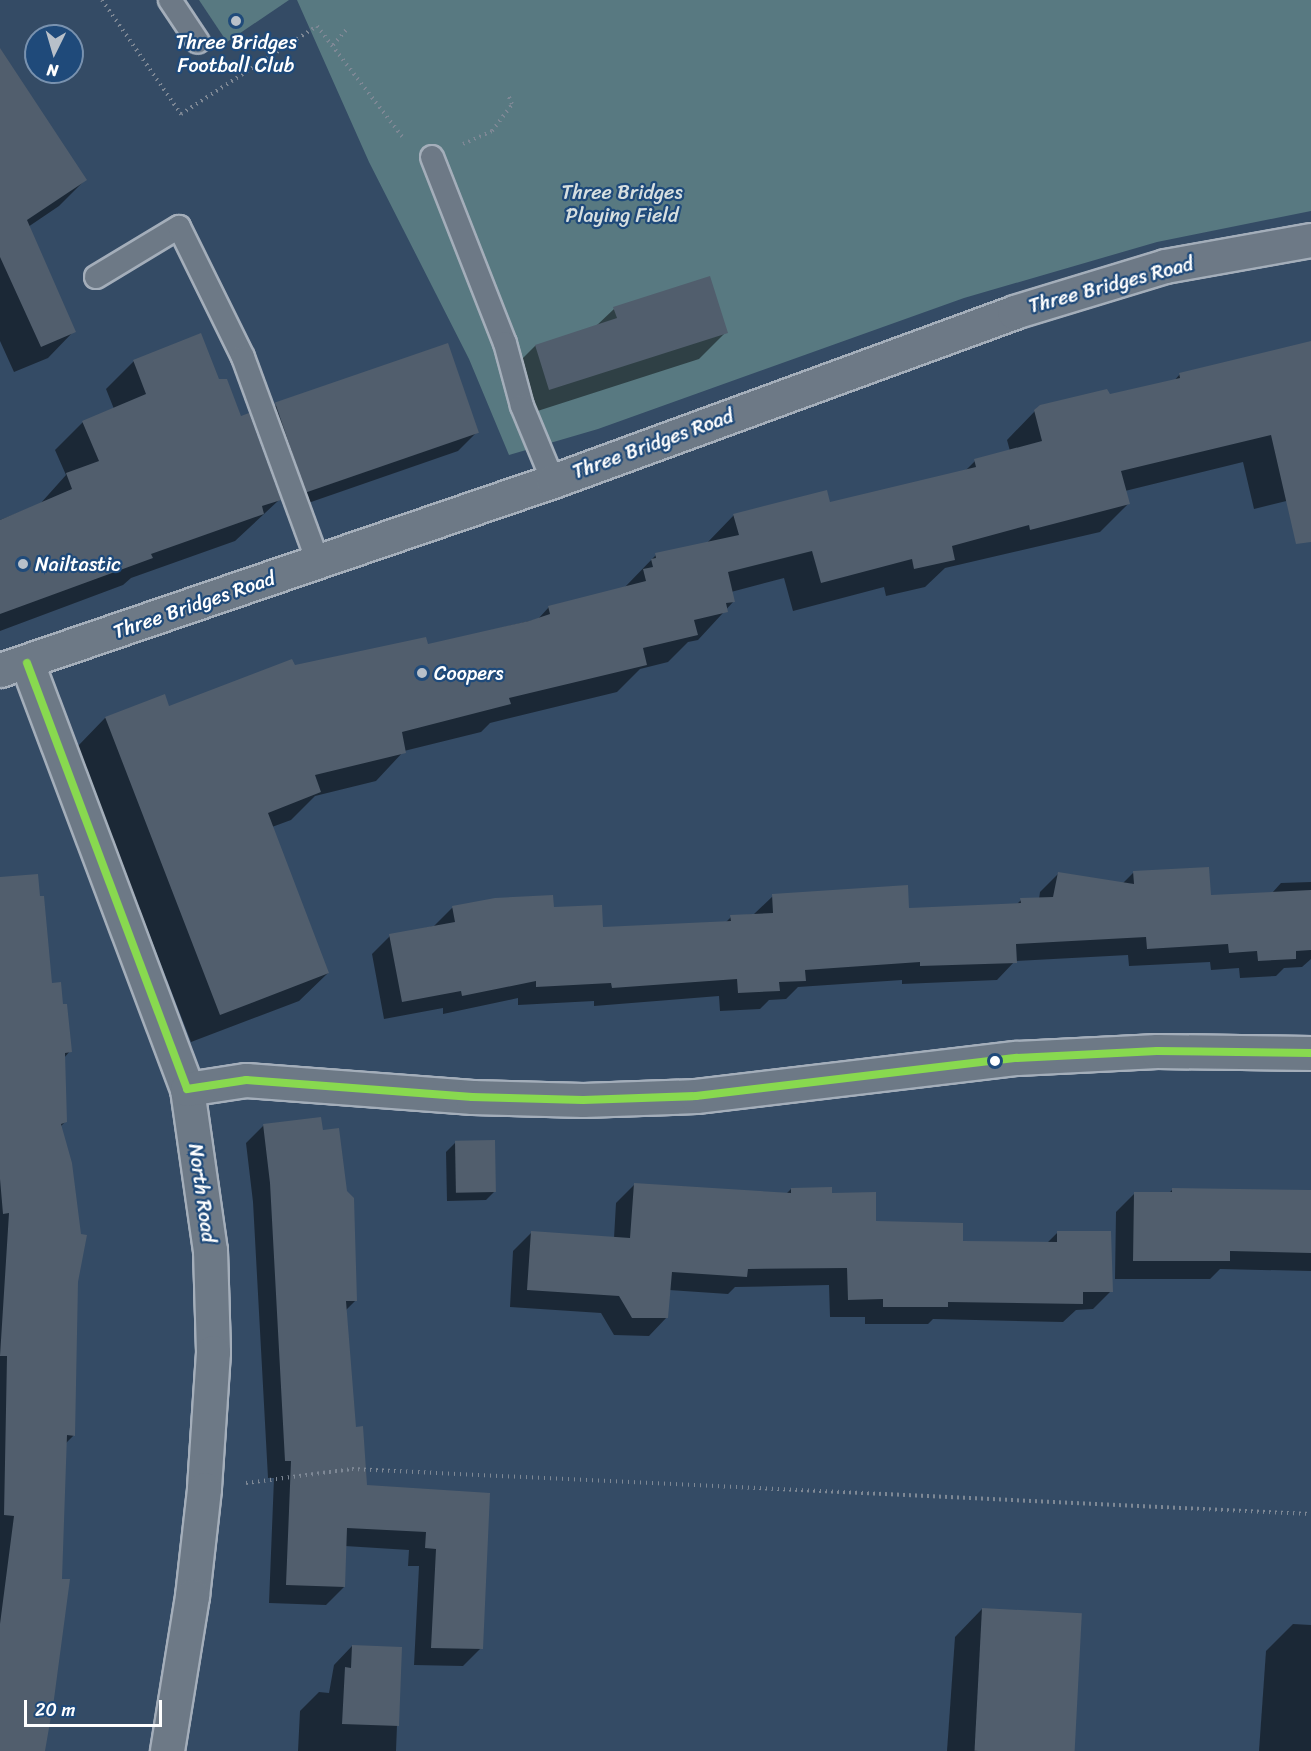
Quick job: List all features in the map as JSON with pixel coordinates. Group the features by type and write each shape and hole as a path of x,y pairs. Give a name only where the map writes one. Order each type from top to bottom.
{"street":[{"name":"Three Bridges Road","path":"13,666 553,481 1014,312 1165,267 1311,240"},
{"name":"North Road","path":"13,666 187,1089 210,1250 213,1352 204,1489 192,1596 167,1751"},
{"path":"187,1089 246,1080 472,1097 594,1100 696,1096 1017,1058 1157,1051 1311,1053"}],"lane":[{"path":"170,0 198,42"},
{"path":"432,157 505,343 522,406 553,481"},
{"path":"96,277 179,227 243,357 318,562"}],"path":[{"path":"102,0 180,114 317,26 405,140 432,157 492,131 512,104 508,95"},
{"path":"333,45 348,28"},
{"path":"204,1489 352,1469 1311,1515"}],"green space":[{"name":"Three Bridges Football Club","path":"199,0 289,0 227,42"},
{"name":"Three Bridges Playing Field","path":"297,0 1311,0 1311,211 1157,242 964,298 598,429 509,455 469,359 369,162"}],"building":[{"path":"0,48 87,180 27,220 76,332 41,347 0,257"},
{"path":"710,276 728,333 549,390 535,345 617,318 613,307"},
{"path":"201,333 219,379 227,379 241,416 249,413 281,500 262,506 264,514 151,554 153,558 0,614 0,520 72,489 66,473 99,461 82,421 146,394 133,360"},
{"path":"1311,341 1311,542 1296,544 1271,435 1121,471 1130,504 1030,530 1029,525 952,546 955,560 914,569 912,559 821,583 812,551 728,572 735,602 726,603 728,612 694,620 698,635 643,648 647,665 509,698 511,704 402,732 406,753 315,775 321,792 268,813 329,973 220,1015 105,717 165,694 169,706 292,659 295,665 426,637 428,644 529,621 550,614 548,606 646,581 643,569 653,567 651,559 656,558 655,553 739,535 733,514 827,490 830,502 976,467 974,459 1042,441 1034,410 1040,405 1107,389 1110,394 1180,378 1179,373"},
{"path":"448,343 479,433 306,492 275,403"},
{"path":"1209,867 1211,895 1311,890 1311,950 1296,951 1296,959 1258,961 1257,951 1229,953 1228,944 1147,949 1146,937 1016,944 1017,963 920,966 920,962 805,970 806,981 779,982 780,991 738,993 737,979 612,988 611,983 536,987 536,981 462,996 461,991 402,1002 389,934 455,922 452,906 495,898 553,895 554,907 602,905 603,927 731,921 730,915 773,913 772,894 908,885 909,908 1021,903 1020,898 1053,897 1058,872 1134,884 1133,871"},
{"path":"38,874 40,896 44,896 52,983 61,982 63,1004 67,1004 72,1052 65,1053 67,1122 61,1124 72,1163 81,1234 87,1235 78,1282 75,1436 67,1435 62,1579 70,1579 54,1699 45,1751 0,1751 0,1624 14,1516 4,1515 7,1356 0,1356 9,1213 3,1214 0,1179 0,877"},
{"path":"321,1117 323,1130 339,1128 347,1191 354,1198 357,1301 346,1301 356,1427 363,1426 367,1485 490,1493 483,1649 431,1648 436,1549 425,1548 426,1532 347,1528 345,1587 286,1585 291,1461 285,1461 270,1183 263,1124"},
{"path":"495,1140 496,1192 456,1193 455,1141"},
{"path":"634,1183 791,1193 791,1188 832,1187 832,1193 876,1192 876,1221 963,1223 963,1241 1057,1242 1057,1231 1111,1231 1113,1292 1083,1292 1083,1304 948,1302 948,1307 883,1307 883,1299 848,1300 847,1268 748,1269 747,1277 672,1272 668,1318 632,1318 619,1296 527,1290 531,1231 630,1238"},
{"path":"1172,1188 1311,1190 1311,1253 1230,1251 1230,1261 1133,1261 1134,1192 1172,1192"},
{"path":"982,1608 1082,1613 1075,1751 975,1751"},
{"path":"352,1645 402,1647 399,1726 342,1724 345,1667 351,1668"}],"transit line":[{"path":"27,663 187,1089"},
{"path":"187,1089 246,1080 472,1097 583,1100 696,1096 1017,1058 1157,1051 1311,1053"}],"place":[{"name":"Three Bridges Football Club","path":"236,21"},
{"name":"Nailtastic","path":"23,564"},
{"name":"Coopers","path":"422,673"}]}
